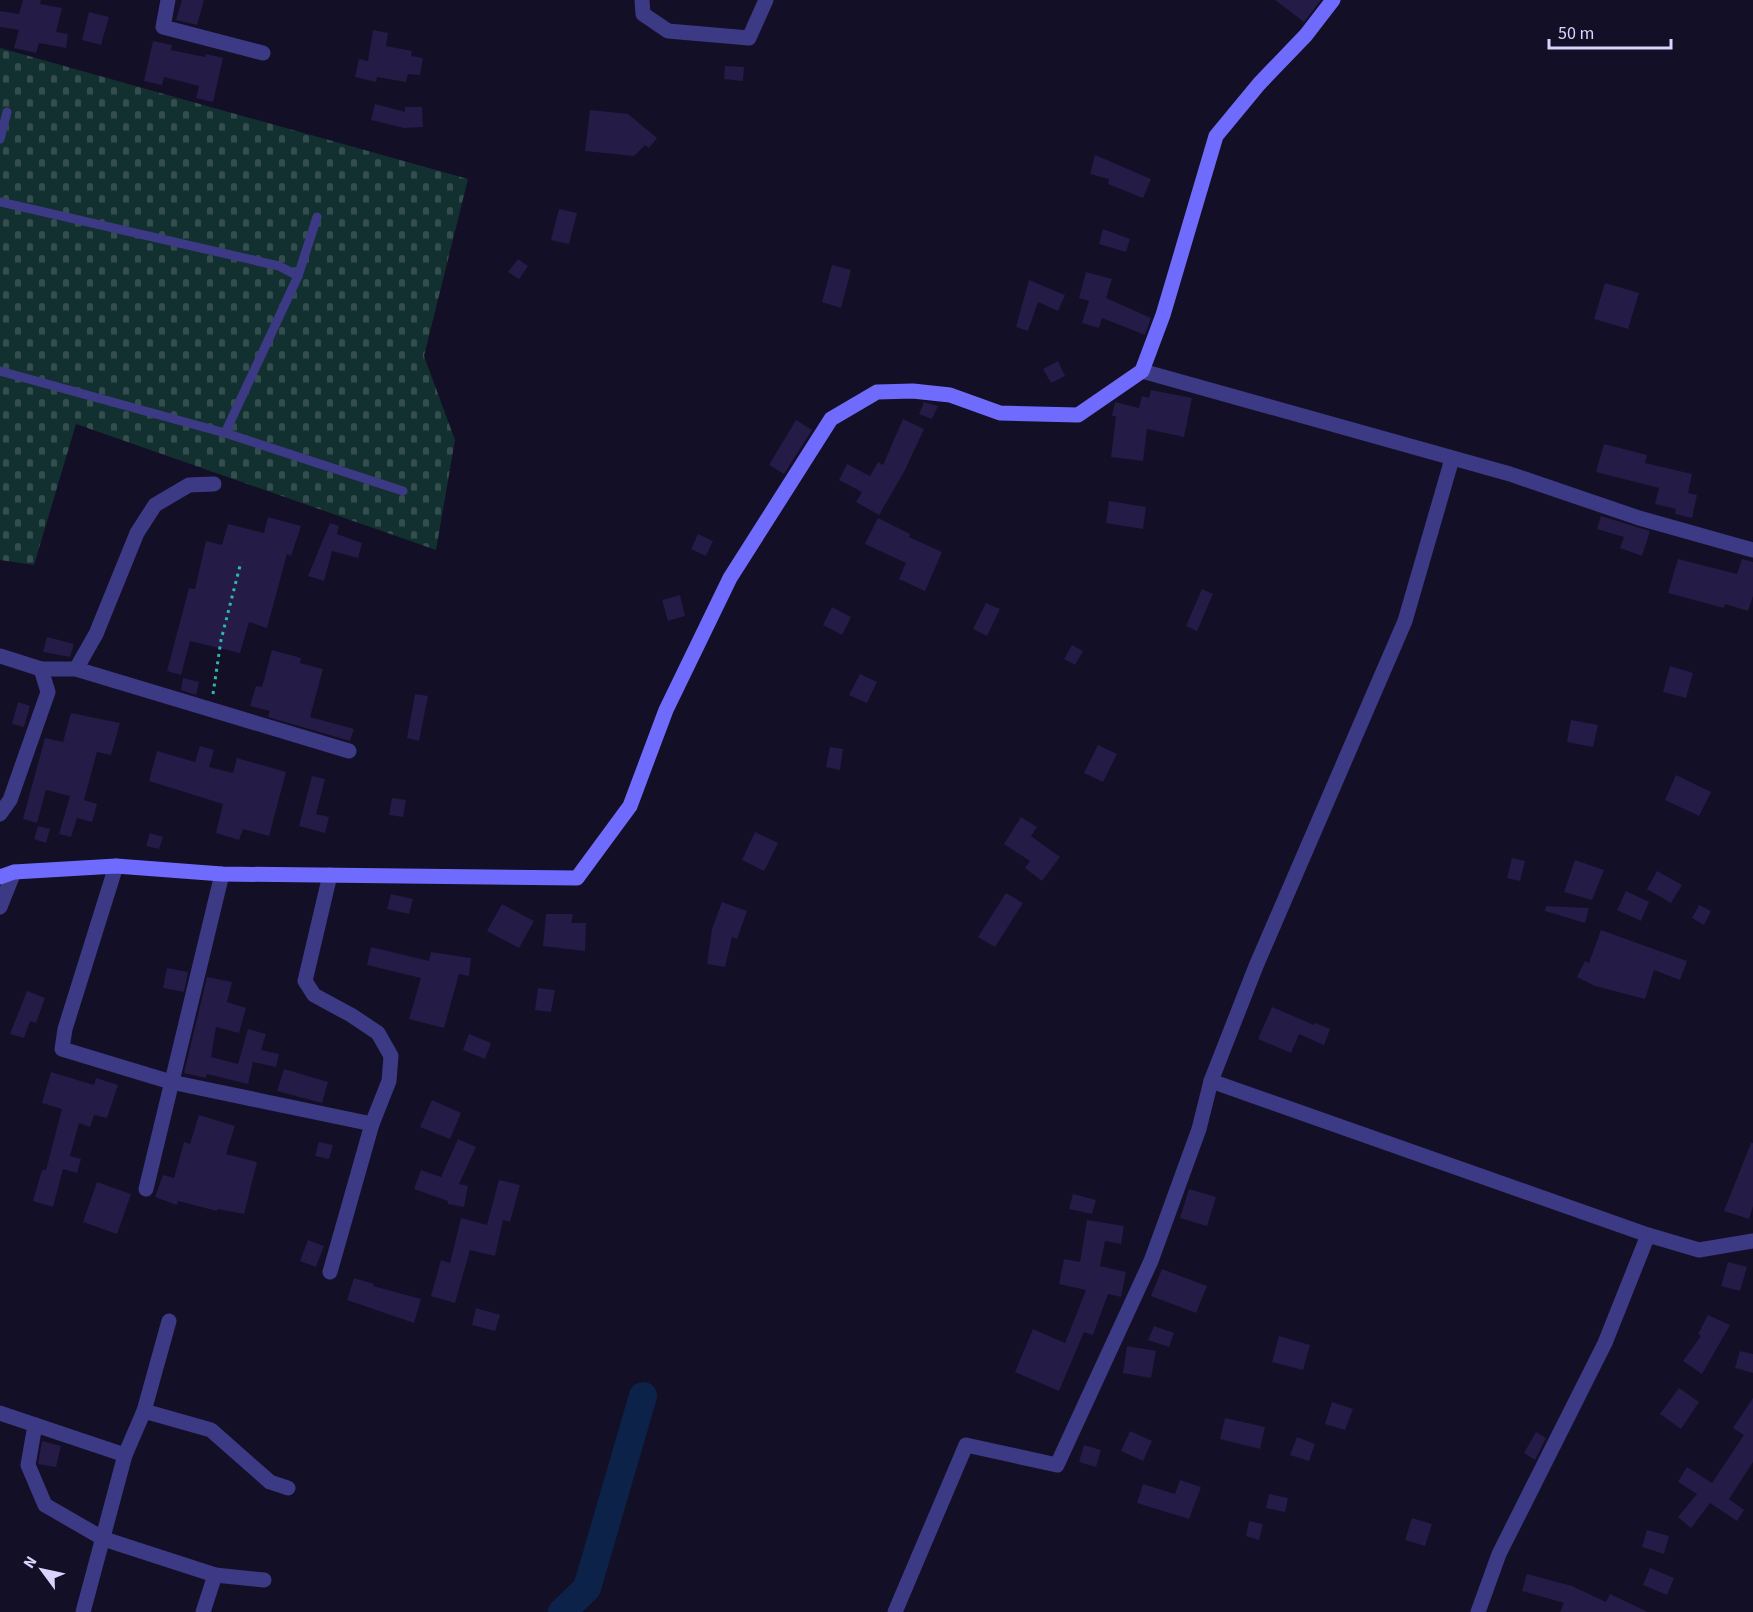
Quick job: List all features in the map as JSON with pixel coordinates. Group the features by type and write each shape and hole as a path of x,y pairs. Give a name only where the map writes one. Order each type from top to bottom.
{"street":[{"path":"168,0 163,27 263,53"},
{"path":"642,0 643,14 668,31 749,38 766,0"},
{"path":"0,907 7,874 116,866 222,874 577,878 630,806 666,710 730,578 831,419 877,392 914,391 950,395 1000,413 1078,415 1142,371 1163,315 1216,136 1259,84 1306,34 1332,0"},
{"path":"1142,371 1510,474 1639,518 1753,550"},
{"path":"895,1612 966,1445 1057,1465 1151,1262 1199,1129 1211,1081 1256,966 1406,621 1452,459"},
{"path":"76,669 96,634 137,533 155,505 189,485 214,484"},
{"path":"0,656 41,669 76,669 349,751"},
{"path":"0,814 10,800 48,692 41,669"},
{"path":"116,866 65,1029 62,1048 171,1082 372,1124"},
{"path":"146,1190 222,874"},
{"path":"330,875 305,981 314,995 351,1014 378,1033 391,1056 389,1082 372,1124 330,1272"},
{"path":"1211,1081 1648,1235 1699,1250 1753,1242"},
{"path":"1478,1612 1499,1554 1605,1343 1648,1235"},
{"path":"83,1612 125,1455 144,1411 169,1321"},
{"path":"144,1411 211,1430 270,1482 288,1488"},
{"path":"0,1413 125,1455"},
{"path":"35,1425 28,1465 45,1505 104,1539 215,1575 264,1580"},
{"path":"203,1612 215,1575"}],"lane":[{"path":"0,139 7,112"},
{"path":"0,202 279,266 298,276"},
{"path":"225,433 298,276 317,217"},
{"path":"0,371 225,433 404,491"}],"path":[{"path":"211,711 221,640 241,562"}],"green space":[{"path":"0,48 468,179 424,356 455,440 436,550 76,424 34,565 0,560"}],"building":[{"path":"23,0 41,0 40,4 62,8 56,32 68,34 66,48 39,43 36,53 14,48 19,30 0,27 0,11 19,14"},
{"path":"182,0 204,0 197,25 176,20"},
{"path":"1275,0 1321,0 1304,22"},
{"path":"89,12 109,17 101,45 82,40"},
{"path":"373,30 388,33 386,46 412,51 411,56 423,58 420,75 408,74 406,82 377,77 376,82 355,77 359,59 368,61"},
{"path":"153,41 172,45 171,50 223,58 213,102 196,98 199,86 164,77 162,85 144,81"},
{"path":"725,66 744,67 743,81 724,79"},
{"path":"375,104 405,112 405,107 422,107 423,127 404,128 371,120"},
{"path":"590,110 628,114 657,138 649,148 645,145 634,156 585,151"},
{"path":"1095,155 1151,179 1143,198 1108,184 1109,179 1090,174"},
{"path":"559,209 577,213 569,244 551,240"},
{"path":"1103,229 1130,239 1126,252 1099,244"},
{"path":"518,259 528,266 519,279 508,272"},
{"path":"832,265 851,270 841,308 822,302"},
{"path":"1086,272 1112,279 1106,298 1151,318 1145,335 1102,318 1099,328 1082,323 1089,301 1079,298"},
{"path":"1029,280 1065,295 1058,311 1038,302 1028,331 1016,327"},
{"path":"1605,283 1639,293 1628,329 1594,319"},
{"path":"1058,361 1065,376 1051,383 1043,369"},
{"path":"1151,390 1192,398 1184,437 1147,429 1143,461 1111,457 1116,416 1112,416 1115,402 1139,408 1142,396 1149,398"},
{"path":"924,402 938,406 932,419 919,414"},
{"path":"903,419 924,429 905,470 879,515 856,502 862,492 839,480 847,464 870,476 878,462 883,465"},
{"path":"796,420 812,430 784,474 769,465"},
{"path":"1604,444 1647,455 1645,463 1692,474 1688,493 1697,495 1692,518 1675,514 1676,509 1655,504 1659,488 1596,472"},
{"path":"1109,501 1146,507 1143,529 1106,523"},
{"path":"1601,516 1650,531 1642,556 1620,548 1624,537 1597,529"},
{"path":"268,517 301,526 291,556 287,554 267,628 249,622 240,653 190,641 181,675 167,671 189,588 195,589 206,541 222,545 228,524 264,533"},
{"path":"878,518 910,534 909,537 942,552 925,591 899,579 906,563 865,544"},
{"path":"330,523 339,526 337,534 362,543 358,558 332,551 324,581 308,576"},
{"path":"698,534 713,541 706,556 691,549"},
{"path":"1678,559 1737,574 1742,559 1753,562 1753,596 1748,611 1725,604 1724,608 1668,593"},
{"path":"1202,589 1213,594 1197,631 1186,626"},
{"path":"680,595 685,616 668,621 662,600"},
{"path":"986,603 1000,609 987,636 973,629"},
{"path":"832,607 851,617 842,635 823,625"},
{"path":"47,637 74,644 70,657 43,652"},
{"path":"1072,645 1083,651 1075,665 1064,659"},
{"path":"272,650 301,658 300,663 323,669 310,717 354,729 350,741 268,717 270,711 250,706 256,686 262,687"},
{"path":"1670,666 1693,673 1686,698 1663,692"},
{"path":"860,674 877,682 867,703 849,695"},
{"path":"183,678 199,682 196,695 181,690"},
{"path":"415,694 428,696 419,741 407,738"},
{"path":"18,702 30,706 24,727 12,724"},
{"path":"71,713 120,723 111,755 97,752 84,800 97,804 92,822 77,818 71,837 59,834 70,796 46,790 37,823 23,819 45,738 63,742"},
{"path":"1571,720 1598,725 1593,747 1567,742"},
{"path":"1098,745 1117,754 1103,782 1084,773"},
{"path":"200,746 214,750 209,767 233,773 237,758 286,772 269,836 243,829 239,840 216,833 223,804 149,781 157,751 195,762"},
{"path":"830,747 843,749 840,770 826,767"},
{"path":"1676,775 1711,792 1699,816 1665,800"},
{"path":"312,776 325,779 316,814 329,817 325,833 299,826"},
{"path":"392,798 406,800 403,817 389,815"},
{"path":"1021,817 1037,827 1031,836 1060,857 1042,881 1025,868 1030,861 1004,844"},
{"path":"38,826 50,829 46,843 34,839"},
{"path":"755,832 778,843 764,871 742,860"},
{"path":"150,833 163,837 159,849 146,846"},
{"path":"1512,858 1525,861 1520,881 1507,878"},
{"path":"1575,860 1604,870 1592,900 1564,892"},
{"path":"1657,871 1682,885 1671,903 1647,889"},
{"path":"1626,891 1649,902 1641,921 1617,910"},
{"path":"1006,893 1023,903 995,947 978,937"},
{"path":"391,894 413,899 409,914 387,909"},
{"path":"722,902 747,911 737,939 732,937 725,967 707,964 712,929"},
{"path":"502,904 534,921 519,948 487,931"},
{"path":"1699,905 1711,911 1704,925 1692,918"},
{"path":"1546,906 1589,908 1585,923 1545,911"},
{"path":"546,914 573,914 571,923 586,923 585,951 543,946"},
{"path":"1601,930 1687,961 1680,980 1654,970 1645,999 1595,986 1577,977 1585,961 1589,963"},
{"path":"371,947 429,961 431,952 471,958 469,976 459,974 444,1028 409,1019 421,978 367,965"},
{"path":"167,968 188,972 184,992 163,988"},
{"path":"207,977 232,982 227,1002 246,1008 239,1033 216,1027 211,1057 238,1064 248,1029 266,1034 261,1050 279,1054 276,1067 253,1062 248,1084 207,1074 206,1078 184,1073"},
{"path":"538,988 555,990 551,1012 535,1010"},
{"path":"27,991 45,998 36,1023 30,1021 24,1038 10,1034"},
{"path":"1272,1007 1314,1025 1315,1023 1330,1029 1324,1045 1299,1034 1291,1053 1258,1039"},
{"path":"469,1034 491,1043 485,1059 463,1050"},
{"path":"284,1069 328,1082 322,1103 277,1091"},
{"path":"51,1072 94,1085 96,1078 118,1085 107,1118 94,1115 90,1127 79,1123 70,1156 81,1159 77,1173 63,1169 53,1207 33,1201 42,1170 46,1170 62,1109 42,1103"},
{"path":"432,1100 461,1113 450,1139 420,1127"},
{"path":"199,1115 235,1126 226,1154 257,1162 244,1214 218,1209 217,1211 178,1201 177,1205 155,1197 163,1175 174,1178 184,1142 190,1144"},
{"path":"458,1139 476,1147 459,1184 468,1186 464,1207 448,1204 448,1201 414,1189 421,1170 441,1177"},
{"path":"319,1142 333,1145 329,1159 315,1156"},
{"path":"1751,1143 1753,1143 1753,1206 1749,1219 1724,1211"},
{"path":"499,1180 520,1185 510,1222 503,1220 495,1256 470,1250 455,1303 431,1296 441,1260 450,1263 461,1218 487,1225"},
{"path":"97,1182 131,1194 117,1234 83,1222"},
{"path":"1189,1189 1216,1197 1207,1226 1180,1218"},
{"path":"1073,1194 1096,1200 1092,1214 1069,1209"},
{"path":"1087,1220 1124,1226 1121,1244 1105,1241 1100,1266 1126,1272 1121,1297 1108,1294 1093,1335 1084,1332 1059,1391 1015,1372 1033,1329 1065,1343 1086,1290 1059,1284 1064,1259 1080,1262"},
{"path":"308,1240 324,1246 316,1267 300,1261"},
{"path":"1728,1262 1747,1267 1740,1291 1721,1286"},
{"path":"1162,1269 1207,1286 1196,1313 1151,1296"},
{"path":"354,1278 374,1284 373,1286 421,1299 414,1323 347,1300"},
{"path":"476,1308 500,1315 495,1331 472,1325"},
{"path":"1708,1315 1730,1325 1702,1374 1683,1361 1701,1336 1698,1334"},
{"path":"1154,1326 1174,1333 1169,1347 1148,1340"},
{"path":"1279,1336 1310,1345 1303,1370 1272,1362"},
{"path":"1127,1346 1156,1351 1151,1378 1123,1373"},
{"path":"1740,1351 1753,1354 1753,1373 1735,1368"},
{"path":"1679,1388 1699,1402 1681,1429 1660,1414"},
{"path":"1753,1398 1753,1462 1729,1499 1744,1510 1737,1521 1710,1503 1691,1528 1678,1517 1697,1494 1678,1482 1687,1467 1712,1483 1744,1435 1733,1428"},
{"path":"1332,1402 1353,1409 1345,1430 1325,1424"},
{"path":"1225,1418 1265,1427 1260,1449 1220,1439"},
{"path":"1130,1431 1152,1441 1143,1461 1121,1451"},
{"path":"1536,1432 1546,1438 1535,1460 1524,1453"},
{"path":"1297,1437 1315,1444 1309,1461 1290,1455"},
{"path":"42,1441 61,1446 56,1467 38,1464"},
{"path":"1084,1445 1101,1450 1096,1467 1079,1462"},
{"path":"1180,1480 1201,1487 1189,1519 1137,1503 1143,1484 1175,1494"},
{"path":"1269,1494 1288,1498 1285,1512 1266,1508"},
{"path":"1412,1518 1432,1524 1425,1546 1405,1540"},
{"path":"1249,1521 1263,1524 1259,1540 1246,1536"},
{"path":"1647,1530 1669,1536 1664,1554 1642,1547"},
{"path":"1650,1568 1674,1578 1667,1595 1643,1585"},
{"path":"1527,1574 1572,1586 1606,1602 1610,1594 1648,1612 1560,1612 1564,1603 1522,1591"}],"waterway":[{"path":"562,1612 587,1588 643,1396"}]}
